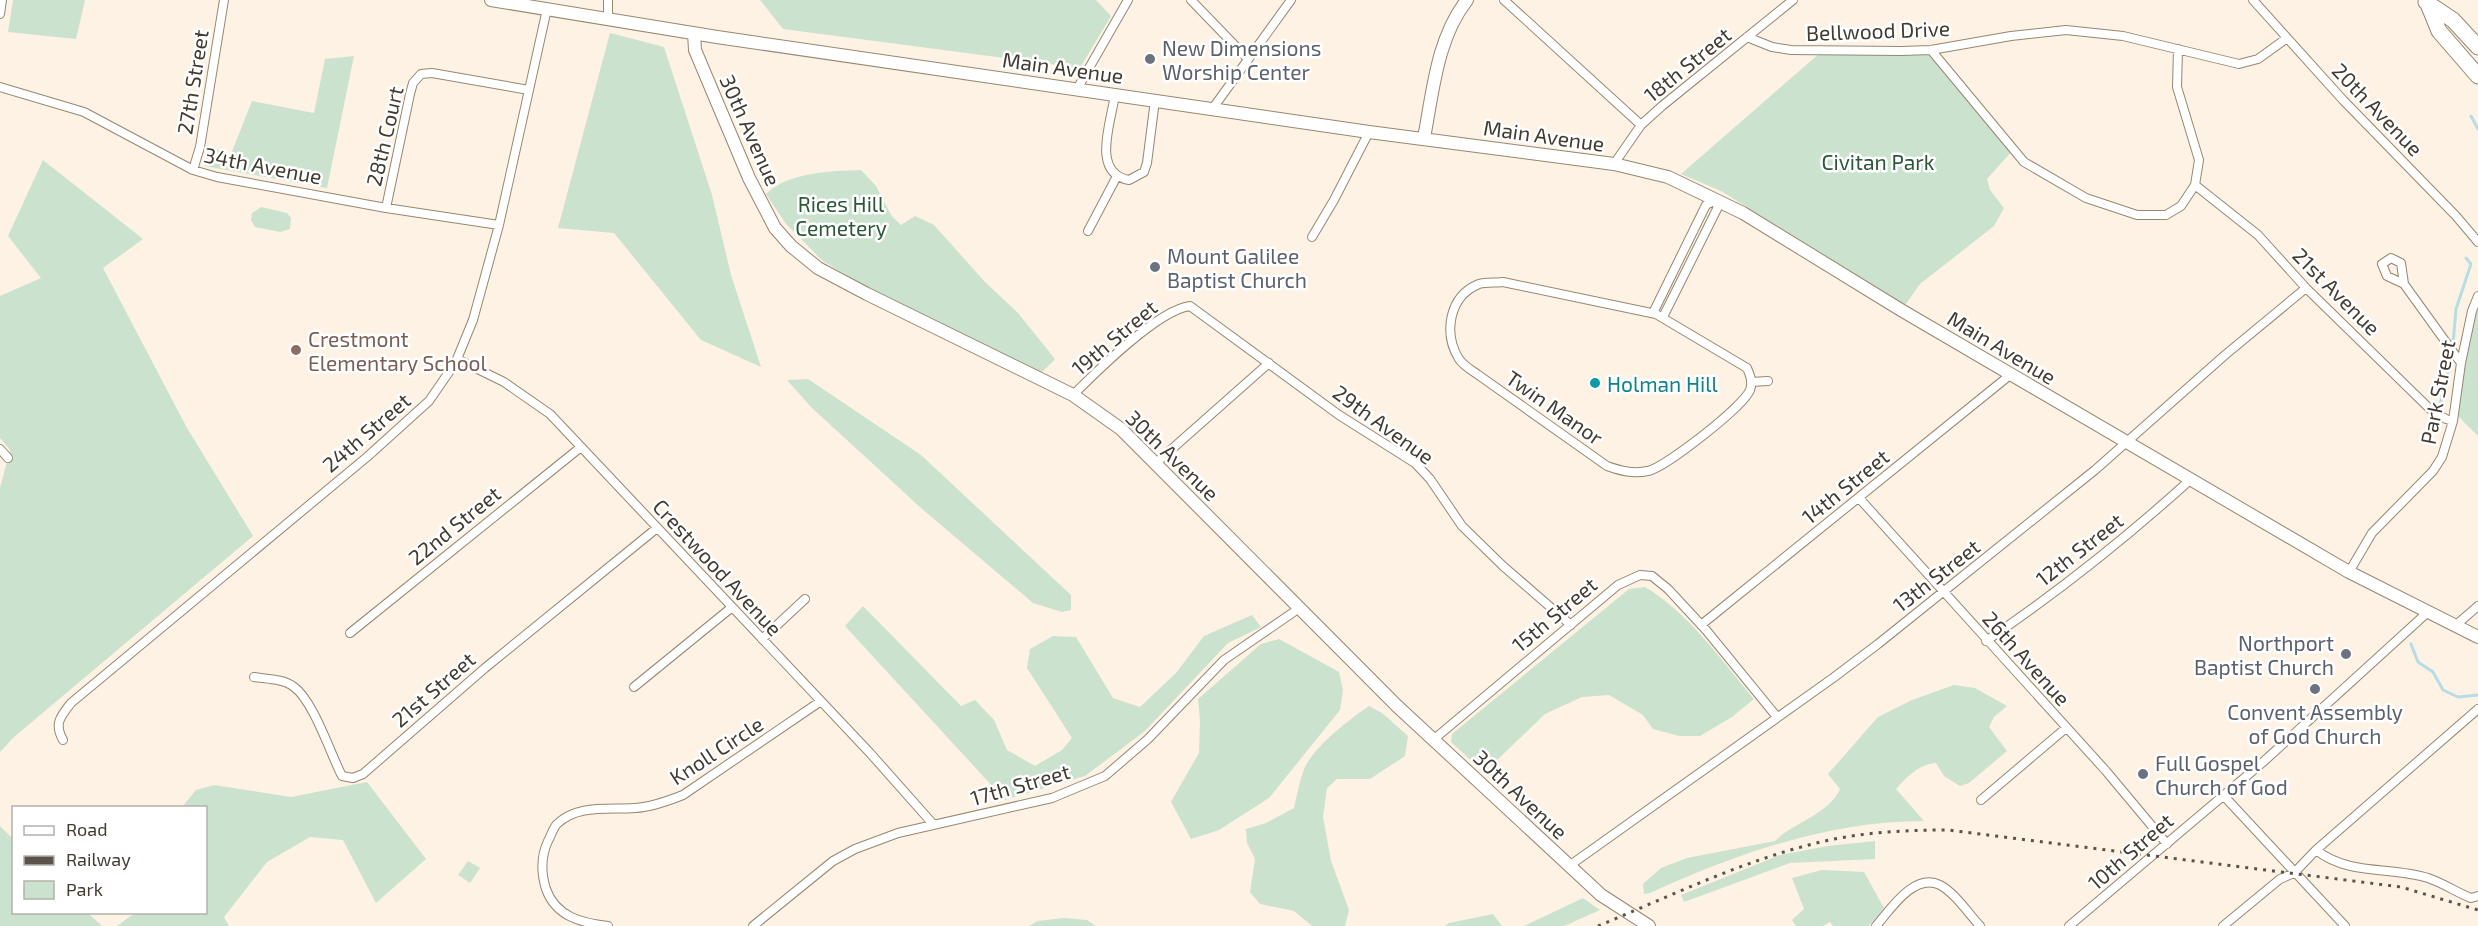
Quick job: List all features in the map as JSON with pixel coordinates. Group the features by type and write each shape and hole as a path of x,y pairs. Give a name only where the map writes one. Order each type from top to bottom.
{"highway":[{"path":"2426,2 2453,20 2478,47"},
{"path":"2426,2 2439,31 2478,76"}],"main road":[{"name":"Main Avenue","path":"491,0 694,33 1369,132 1614,164 1668,177 1718,199 2010,375 2349,572 2478,637"},
{"path":"1424,138 1444,45 1457,14 1467,0"},
{"name":"30th Avenue","path":"694,33 695,50 749,178 775,228 791,246 818,268 867,294 1073,394 1121,429 1298,609 1433,740 1610,903 1649,926"}],"street":[{"path":"0,14 2,0"},
{"name":"27th Street","path":"193,170 200,147 224,0"},
{"path":"608,0 608,19"},
{"path":"1077,89 1128,0"},
{"path":"1191,0 1248,59"},
{"path":"1213,108 1291,0"},
{"path":"1504,0 1641,125"},
{"name":"18th Street","path":"1614,164 1641,125 1793,0"},
{"name":"20th Avenue","path":"2253,0 2343,100 2456,216 2478,242"},
{"name":"24th Street","path":"63,740 58,731 58,719 71,703 407,422 429,401 457,358 473,320 499,225 547,9"},
{"name":"Bellwood Drive","path":"1747,37 1772,47 1791,50 1845,52 1930,50 2011,36 2066,30 2123,36 2239,64 2258,59 2288,38"},
{"path":"1930,50 2024,162 2086,198 2137,215 2166,215 2181,206 2195,184 2199,160 2177,87 2178,49"},
{"name":"28th Court","path":"386,208 413,82 421,74 432,73 529,90"},
{"name":"34th Avenue","path":"0,87 84,112 193,170 217,177 386,208 499,225"},
{"path":"1115,94 1106,153 1107,164 1117,176 1129,180 1144,172 1150,145 1155,100"},
{"path":"1312,237 1369,132"},
{"path":"1088,231 1117,176"},
{"name":"21st Avenue","path":"2195,184 2258,235 2306,288 2431,411 2453,421"},
{"path":"1653,313 1706,205 1718,199"},
{"path":"1663,317 1717,209 1718,199"},
{"name":"Twin Manor","path":"1503,282 1663,317 1747,368 1751,382 1750,391 1738,405 1670,461 1649,471 1626,473 1607,466 1477,374 1460,360 1450,339 1450,316 1461,297 1480,284 1503,282"},
{"path":"2404,284 2460,363"},
{"name":"13th Street","path":"1569,866 1833,678 1944,592 2095,470 2225,355 2306,288"},
{"name":"Park Street","path":"2349,572 2372,533 2433,471 2442,457 2453,421 2460,363 2472,311 2478,296"},
{"name":"29th Avenue","path":"1178,308 1190,306 1200,312 1340,415 1415,463 1430,479 1462,526 1503,566 1571,625"},
{"name":"19th Street","path":"1073,394 1113,357 1178,308"},
{"name":"Crestwood Avenue","path":"457,358 524,395 550,414 927,814 933,824"},
{"path":"1156,463 1269,363"},
{"name":"14th Street","path":"1701,625 2010,375"},
{"path":"1751,382 1768,381"},
{"name":"22nd Street","path":"350,633 581,447"},
{"path":"0,450 8,458"},
{"name":"12th Street","path":"1986,641 2031,611 2118,542 2190,480"},
{"name":"26th Avenue","path":"1859,498 2106,771 2167,844"},
{"name":"21st Street","path":"254,677 285,682 294,686 302,694 329,744 342,776 353,778 363,774 485,668 657,528"},
{"name":"15th Street","path":"1433,740 1618,585 1640,575 1652,576 1668,589 1701,625"},
{"path":"762,639 805,599"},
{"path":"2456,625 2478,606"},
{"path":"634,687 731,608"},
{"name":"17th Street","path":"753,926 843,855 898,833 1052,798 1105,776 1148,739 1224,660 1298,609"},
{"name":"10th Street","path":"2069,926 2284,743 2428,611"},
{"path":"1701,625 1777,717"},
{"name":"Knoll Circle","path":"608,926 584,923 563,914 549,898 542,876 543,860 546,846 556,825 574,813 592,809 637,808 683,795 821,701"},
{"path":"2223,926 2280,879 2294,873 2316,850 2478,709"},
{"path":"1981,800 2066,728"},
{"path":"2223,795 2345,926"},
{"path":"2316,850 2324,857 2341,864 2428,878 2471,898 2478,896"},
{"path":"1876,926 1908,891 1927,883 1939,884 1948,891 1980,926"}],"green space":[{"path":"13,0 85,0 76,39 8,32"},
{"path":"760,0 1096,0 1111,16 1080,68 783,29"},
{"path":"610,33 664,47 712,195 731,275 761,367 701,340 614,233 558,228"},
{"name":"Civitan Park","path":"1821,52 1895,52 1906,55 1928,53 2012,151 1987,179 1990,190 2004,208 1994,226 1920,284 1905,305 1721,191 1681,174"},
{"path":"354,56 327,188 204,166 209,147 231,154 252,101 314,113 325,59"},
{"path":"43,160 143,239 103,268 187,428 253,536 14,737 0,752 0,488 10,450 0,438 0,296 41,278 8,236"},
{"name":"Rices Hill Cemetery","path":"861,170 876,186 891,215 901,225 915,216 934,225 985,282 1018,313 1055,359 1041,373 856,281 823,261 786,224 766,194 786,181 798,177 824,172"},
{"path":"261,207 287,213 291,218 290,229 280,232 255,227 251,220 252,213"},
{"path":"2478,296 2478,436 2454,412"},
{"path":"808,379 921,455 1071,595 1071,610 1062,612 1033,603 921,508 811,407 787,380"},
{"path":"1645,587 1676,610 1690,624 1754,699 1732,717 1700,736 1679,736 1653,729 1643,715 1609,695 1582,697 1545,714 1492,765 1476,765 1451,742 1452,734 1629,589"},
{"path":"863,606 961,706 975,700 994,720 1007,750 1035,766 1062,750 1072,738 1027,668 1030,649 1053,636 1076,637 1113,698 1140,707 1176,673 1204,636 1252,615 1261,627 1228,643 1145,731 1085,776 1005,800 845,626"},
{"path":"1279,639 1339,672 1343,690 1340,710 1269,798 1219,830 1191,839 1171,802 1199,753 1198,699 1261,644"},
{"path":"1954,685 1975,688 2007,706 1994,717 1989,727 2007,751 1969,783 1960,786 1944,776 1936,763 1924,766 1909,776 1896,789 1924,821 1888,822 1853,827 1783,842 1716,865 1644,894 1643,884 1661,868 1687,858 1775,841 1819,812 1835,798 1840,789 1828,774 1878,717 1912,700"},
{"path":"1369,706 1382,713 1408,736 1405,756 1370,779 1337,779 1327,788 1323,817 1331,861 1349,910 1345,926 1312,926 1294,911 1260,904 1250,892 1255,859 1247,843 1246,829 1266,823 1294,808 1307,763 1322,744"},
{"path":"367,782 426,859 376,903 343,840 310,837 267,862 224,917 229,926 117,926 134,914 207,914 207,806 183,806 196,790 214,785 291,797"},
{"path":"0,826 12,838 12,914 89,914 102,926 0,926"},
{"path":"1875,841 1875,859 1790,863 1684,902 1681,895 1780,855 1828,846"},
{"path":"468,861 480,868 470,883 458,875"},
{"path":"1822,870 1864,872 1884,908 1869,926 1833,926 1830,922 1823,926 1796,926 1792,920 1804,909 1792,878"},
{"path":"1583,898 1600,910 1564,926 1524,926"},
{"path":"1493,914 1502,926 1445,926 1449,923"},
{"path":"1064,918 1087,920 1096,926 1029,926 1038,921"}],"waterway":[{"path":"2471,116 2478,129"},
{"path":"2453,344 2456,309 2471,264 2466,258"},
{"path":"2440,405 2450,363"},
{"path":"2411,644 2418,662 2433,672 2443,690 2458,697 2478,695"}],"railway":[{"path":"1598,926 1738,868 1796,849 1855,835 1933,830 1948,830 2401,887 2478,910"}],"place":[{"name":"New Dimensions Worship Center","path":"1150,59"},
{"name":"Mount Galilee Baptist Church","path":"1155,267"},
{"name":"Crestmont Elementary School","path":"296,350"},
{"name":"Holman Hill","path":"1595,383"},
{"name":"Northport Baptist Church","path":"2346,654"},
{"name":"Convent Assembly of God Church","path":"2315,689"},
{"name":"Full Gospel Church of God","path":"2143,774"}]}
